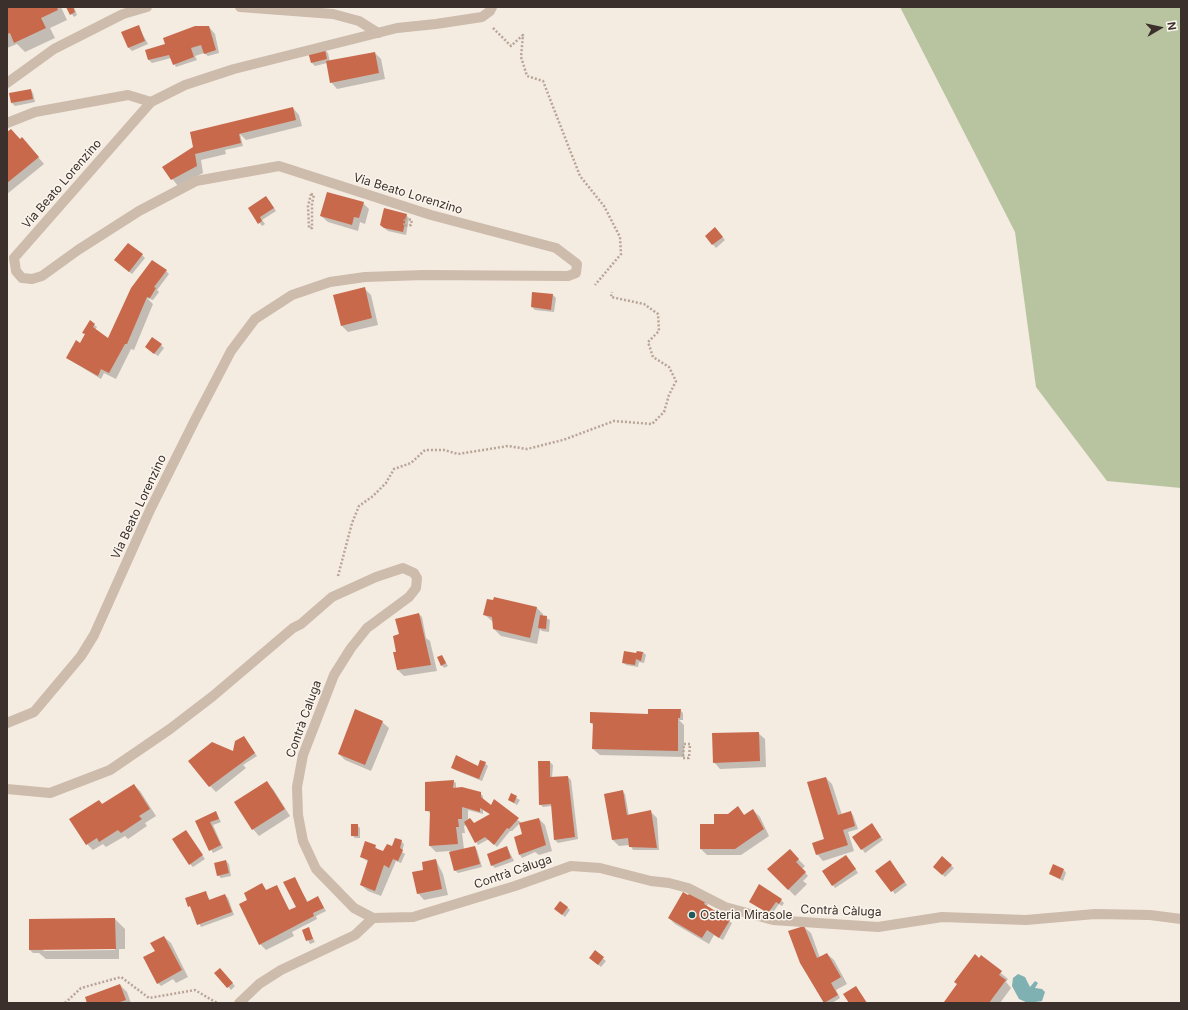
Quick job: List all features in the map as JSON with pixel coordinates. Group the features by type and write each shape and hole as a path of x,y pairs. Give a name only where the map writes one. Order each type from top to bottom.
{"street":[{"path":"7,83 54,49 123,14 148,7"},
{"path":"240,7 333,14 359,21 378,33"},
{"path":"482,17 490,11 492,7"},
{"name":"Via Beato Lorenzino","path":"7,723 34,712 81,656 94,635 150,510 232,352 255,319 292,295 330,282 365,277 424,275 568,276 576,273 577,264 556,248 431,215 279,166 196,181 139,211 78,250 42,276 32,279 22,278 16,271 14,258 151,102 185,85 234,69 397,28 482,17"},
{"path":"7,123 35,112 128,95 151,102"},
{"name":"Contrà Caluga","path":"332,597 376,577 403,568 414,573 417,578 416,588 367,628 351,648 334,675 303,755 297,787 298,815 303,841 316,869 334,890 354,908 373,918"},
{"path":"7,788 50,793 110,770 170,729 213,696 294,628 302,624 332,597"},
{"name":"Contrà Càluga","path":"373,918 413,917 515,886 571,866 600,868 651,881 670,883 688,888 724,907 773,920 878,927 942,917 1026,920 1094,914 1150,915 1181,919"},
{"path":"239,1003 259,984 281,970 355,935 373,918"}],"path":[{"path":"482,17 511,46 523,35 521,57 527,76 542,81 580,176 604,206 620,237 621,254 595,285"},
{"path":"311,194 314,195 312,203 312,228 309,228 308,225 308,203 311,194"},
{"path":"332,597 329,589 338,577 352,523 359,506 373,496 386,483 394,468 411,463 425,450 444,450 458,454 508,446 527,449 563,440 614,421 652,424 664,412 669,395 676,381 669,367 653,357 648,342 659,331 658,314 644,304 611,297 612,292"},
{"path":"684,744 690,744 689,758 683,758 684,744"},
{"path":"65,1003 81,988 121,977 149,998 195,990 217,1003"}],"green space":[{"path":"900,7 1181,7 1181,488 1107,481 1036,387 1015,232"}],"water":[{"path":"1018,974 1025,977 1030,987 1035,981 1038,983 1035,988 1042,989 1045,992 1042,1001 1028,1003 1019,999 1012,986 1013,978"}],"building":[{"path":"7,7 57,7 58,10 41,18 46,28 14,43 10,33 7,34"},
{"path":"66,7 73,7 75,12 70,15"},
{"path":"139,25 145,41 128,48 121,32"},
{"path":"195,26 209,26 216,50 204,54 201,45 191,48 194,57 173,65 169,55 148,60 145,50 165,44 163,38"},
{"path":"325,49 327,59 311,63 308,52"},
{"path":"375,52 379,73 330,83 326,61"},
{"path":"31,89 33,99 11,103 9,93"},
{"path":"293,107 296,120 239,134 241,143 195,154 197,166 171,180 162,167 193,147 190,132"},
{"path":"11,129 20,139 22,137 39,157 7,183 7,132"},
{"path":"327,192 364,202 359,218 354,217 352,225 320,216"},
{"path":"266,196 274,208 260,217 262,221 258,224 248,208"},
{"path":"384,208 407,214 403,232 384,228 380,225"},
{"path":"715,227 723,237 712,245 705,236"},
{"path":"128,243 143,254 129,272 114,260"},
{"path":"152,260 167,270 154,287 156,288 150,298 147,297 127,344 125,344 109,373 101,369 98,376 66,358 76,340 80,343 85,334 82,333 90,320 95,324 93,327 108,338 131,288"},
{"path":"365,287 372,318 341,326 333,295"},
{"path":"532,292 553,294 551,310 531,307"},
{"path":"152,337 162,344 154,354 145,347"},
{"path":"494,597 537,607 530,638 493,629 492,617 483,615 487,599 493,600"},
{"path":"419,613 431,665 397,670 393,652 396,652 393,636 399,634 395,619"},
{"path":"540,615 547,616 546,629 538,628"},
{"path":"624,651 636,653 637,651 643,652 641,661 636,659 635,665 622,663"},
{"path":"442,655 446,663 441,666 437,657"},
{"path":"355,709 383,721 365,765 338,754"},
{"path":"648,709 681,709 680,718 678,718 678,751 592,749 593,723 590,723 590,712 648,714"},
{"path":"759,732 760,761 713,763 712,733"},
{"path":"244,736 255,753 209,787 188,761 212,742 233,751 235,741"},
{"path":"456,755 478,766 480,760 486,762 479,779 451,768"},
{"path":"538,761 550,761 550,777 568,776 575,837 554,840 551,804 539,805"},
{"path":"826,777 838,815 851,811 855,826 843,830 848,845 816,855 812,843 824,839 807,782"},
{"path":"454,780 453,788 462,787 481,792 481,797 491,805 494,799 519,818 509,829 507,828 494,845 485,837 475,843 464,822 470,818 474,823 490,814 480,808 480,812 462,807 462,819 458,819 459,827 456,827 458,844 429,846 430,811 425,811 425,782"},
{"path":"267,781 285,809 252,830 234,802"},
{"path":"134,784 150,809 139,816 142,819 121,833 118,830 99,842 97,838 86,845 69,819 99,800 102,804"},
{"path":"623,790 627,815 651,810 657,848 629,847 628,838 612,840 604,794"},
{"path":"511,793 517,796 514,803 508,800"},
{"path":"738,806 744,815 753,809 764,829 735,849 700,849 700,824 714,824 714,814 728,814"},
{"path":"216,811 219,819 210,822 221,845 209,851 195,821"},
{"path":"539,818 546,845 519,855 514,837 522,834 519,823"},
{"path":"872,823 881,837 861,850 852,837"},
{"path":"351,824 358,824 358,836 351,836"},
{"path":"186,830 203,855 189,865 172,839"},
{"path":"395,838 402,840 400,848 403,850 398,861 393,859 389,868 384,865 375,891 360,885 368,860 360,857 365,841 376,845 375,848 383,851 387,844 392,846"},
{"path":"475,846 480,864 454,871 449,852"},
{"path":"507,846 511,858 491,866 487,854"},
{"path":"790,849 799,859 796,862 806,872 788,890 767,869"},
{"path":"846,855 856,869 832,886 822,871"},
{"path":"942,856 952,865 942,875 933,867"},
{"path":"436,859 442,889 417,894 412,872 423,870 422,862"},
{"path":"226,860 229,873 217,876 214,863"},
{"path":"890,860 905,882 891,892 875,871"},
{"path":"1053,864 1064,869 1060,879 1049,874"},
{"path":"295,877 307,902 318,896 324,908 313,913 314,916 259,945 239,904 247,900 244,893 262,883 266,890 277,885 289,910 296,907 283,882"},
{"path":"759,884 782,899 779,904 776,902 768,913 749,902"},
{"path":"206,891 209,900 225,894 232,912 197,925 190,906 188,907 185,898"},
{"name":"Osteria Mirasole","path":"683,892 688,895 691,892 706,900 704,904 730,920 719,938 707,930 702,938 668,918"},
{"path":"560,901 568,907 562,915 554,909"},
{"path":"115,918 116,949 29,950 29,919"},
{"path":"804,926 817,958 827,953 841,977 831,983 838,995 824,1003 800,963 788,931"},
{"path":"309,927 313,939 306,941 302,930"},
{"path":"164,936 182,970 157,984 143,957 155,951 150,943"},
{"path":"595,950 604,957 598,965 589,958"},
{"path":"975,954 979,958 981,955 1002,971 999,975 1006,980 989,1003 945,1003 944,1002 957,984 954,982"},
{"path":"220,968 233,983 227,988 214,973"},
{"path":"120,984 126,1000 117,1003 87,1003 85,997"},
{"path":"856,986 867,1003 849,1003 843,994"}],"place":[{"name":"Osteria Mirasole","path":"692,915"}]}
